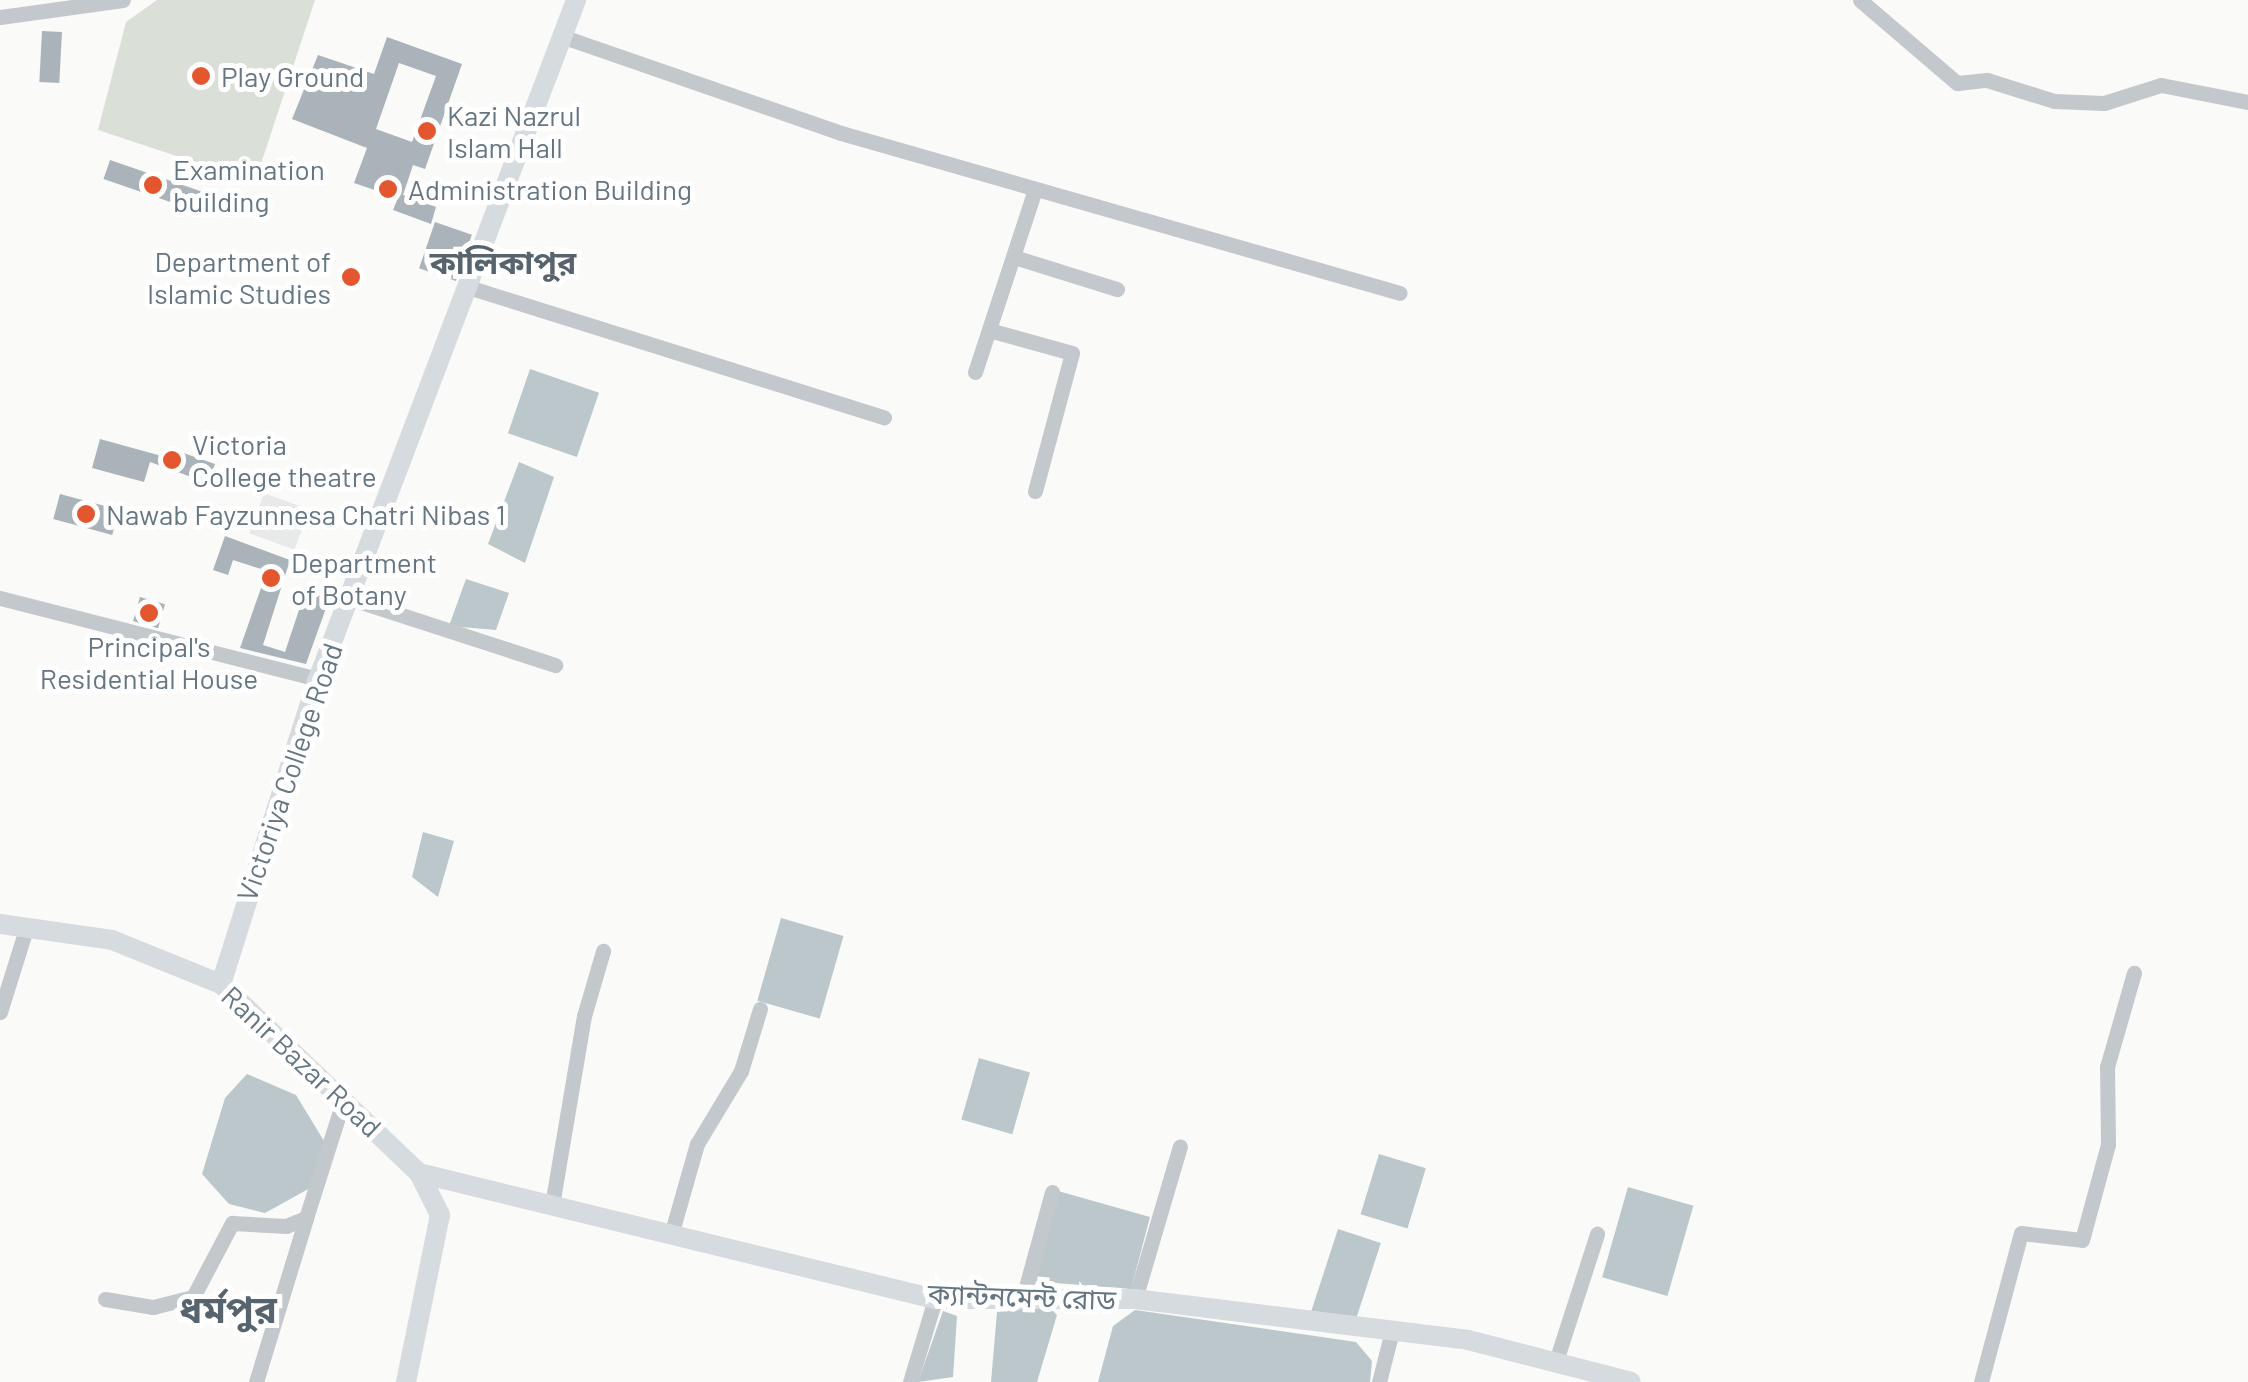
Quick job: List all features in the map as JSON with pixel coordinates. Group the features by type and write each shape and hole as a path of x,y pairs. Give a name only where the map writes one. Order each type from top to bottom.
{"main road":[{"name":"Victoriya College Road","path":"221,984 318,679 576,0"},
{"name":"Ranir Bazar Road","path":"0,924 112,940 221,984 419,1172"},
{"name":"ক্যান্টনমেন্ট রোড","path":"419,1172 935,1299 1135,1299 1391,1335 1468,1340 1630,1382"},
{"path":"406,1382 440,1216 419,1172"}],"street":[{"path":"0,17 123,0"},
{"path":"1860,0 1894,36 1958,83 1987,80 2054,101 2104,103 2161,85 2248,102"},
{"path":"562,36 841,133 1400,293"},
{"path":"975,372 1036,190"},
{"path":"1014,256 1117,290"},
{"path":"468,287 884,417"},
{"path":"990,330 1072,353 1035,491"},
{"path":"0,598 318,679"},
{"path":"350,598 555,665"},
{"path":"0,1012 27,926"},
{"path":"552,1205 603,951"},
{"path":"1981,1382 2021,1233 2082,1240 2108,1144 2106,1067 2134,973"},
{"path":"671,1235 697,1144 741,1070 760,1009"},
{"path":"256,1382 344,1098"},
{"path":"1135,1299 1180,1146"},
{"path":"1022,1298 1052,1192"},
{"path":"105,1299 153,1307 193,1297 232,1224 286,1226 306,1218"},
{"path":"1556,1364 1597,1234"},
{"path":"910,1382 935,1299"},
{"path":"1379,1382 1391,1335"}],"shaded area":[{"name":"Play Ground","path":"157,0 315,0 255,182 98,130 126,22"},
{"path":"530,369 599,393 577,457 508,433"},
{"path":"519,462 554,477 525,563 488,544"},
{"path":"264,493 309,509 294,550 249,533"},
{"path":"466,579 509,593 496,630 449,626"},
{"path":"423,832 454,841 438,897 412,877"},
{"path":"781,918 843,936 820,1019 757,1001"},
{"path":"979,1058 1030,1073 1012,1134 961,1120"},
{"path":"247,1074 296,1095 324,1141 312,1187 265,1213 229,1204 202,1174 225,1098"},
{"path":"1379,1154 1426,1168 1407,1229 1361,1214"},
{"path":"1628,1187 1693,1206 1667,1296 1602,1277"},
{"path":"1058,1191 1150,1217 1131,1289 1031,1281"},
{"path":"1338,1229 1381,1243 1353,1329 1310,1315"},
{"path":"1048,1306 1057,1315 1037,1382 991,1382 997,1312"},
{"path":"1135,1310 1356,1342 1372,1361 1370,1382 1098,1382 1113,1326"},
{"path":"943,1311 957,1316 953,1377 918,1382"}],"building":[{"path":"42,31 62,32 59,83 39,82"},
{"path":"387,37 462,64 425,169 413,165 403,195 436,207 431,224 393,210 398,198 354,183 367,148 292,119 318,55 374,74","holes":["399,63 436,76 412,142 376,129"]},
{"name":"Examination building","path":"110,160 201,191 194,210 103,179"},
{"path":"435,222 472,235 456,281 419,268"},
{"path":"100,439 169,458 172,449 215,464 208,483 150,462 144,482 92,468"},
{"name":"Nawab Fayzunnesa Chatri Nibas 1","path":"60,494 119,510 112,535 53,519"},
{"path":"225,536 290,560 263,645 285,652 307,586 331,594 306,664 240,648 267,571 233,560 228,575 213,570"},
{"name":"Principal's Residential House","path":"140,597 165,604 158,628 133,621"}],"place":[{"name":"Play Ground","path":"201,76"},
{"name":"Kazi Nazrul Islam Hall","path":"427,131"},
{"name":"Examination building","path":"153,185"},
{"name":"Administration Building","path":"388,189"},
{"name":"Department of Islamic Studies","path":"351,277"},
{"name":"Victoria College theatre","path":"172,460"},
{"name":"Nawab Fayzunnesa Chatri Nibas 1","path":"86,514"},
{"name":"Department of Botany","path":"271,578"},
{"name":"Principal's Residential House","path":"149,613"}],"district":[{"name":"কালিকাপুর","path":"503,261"},
{"name":"ধর্মপুর","path":"228,1309"}]}
